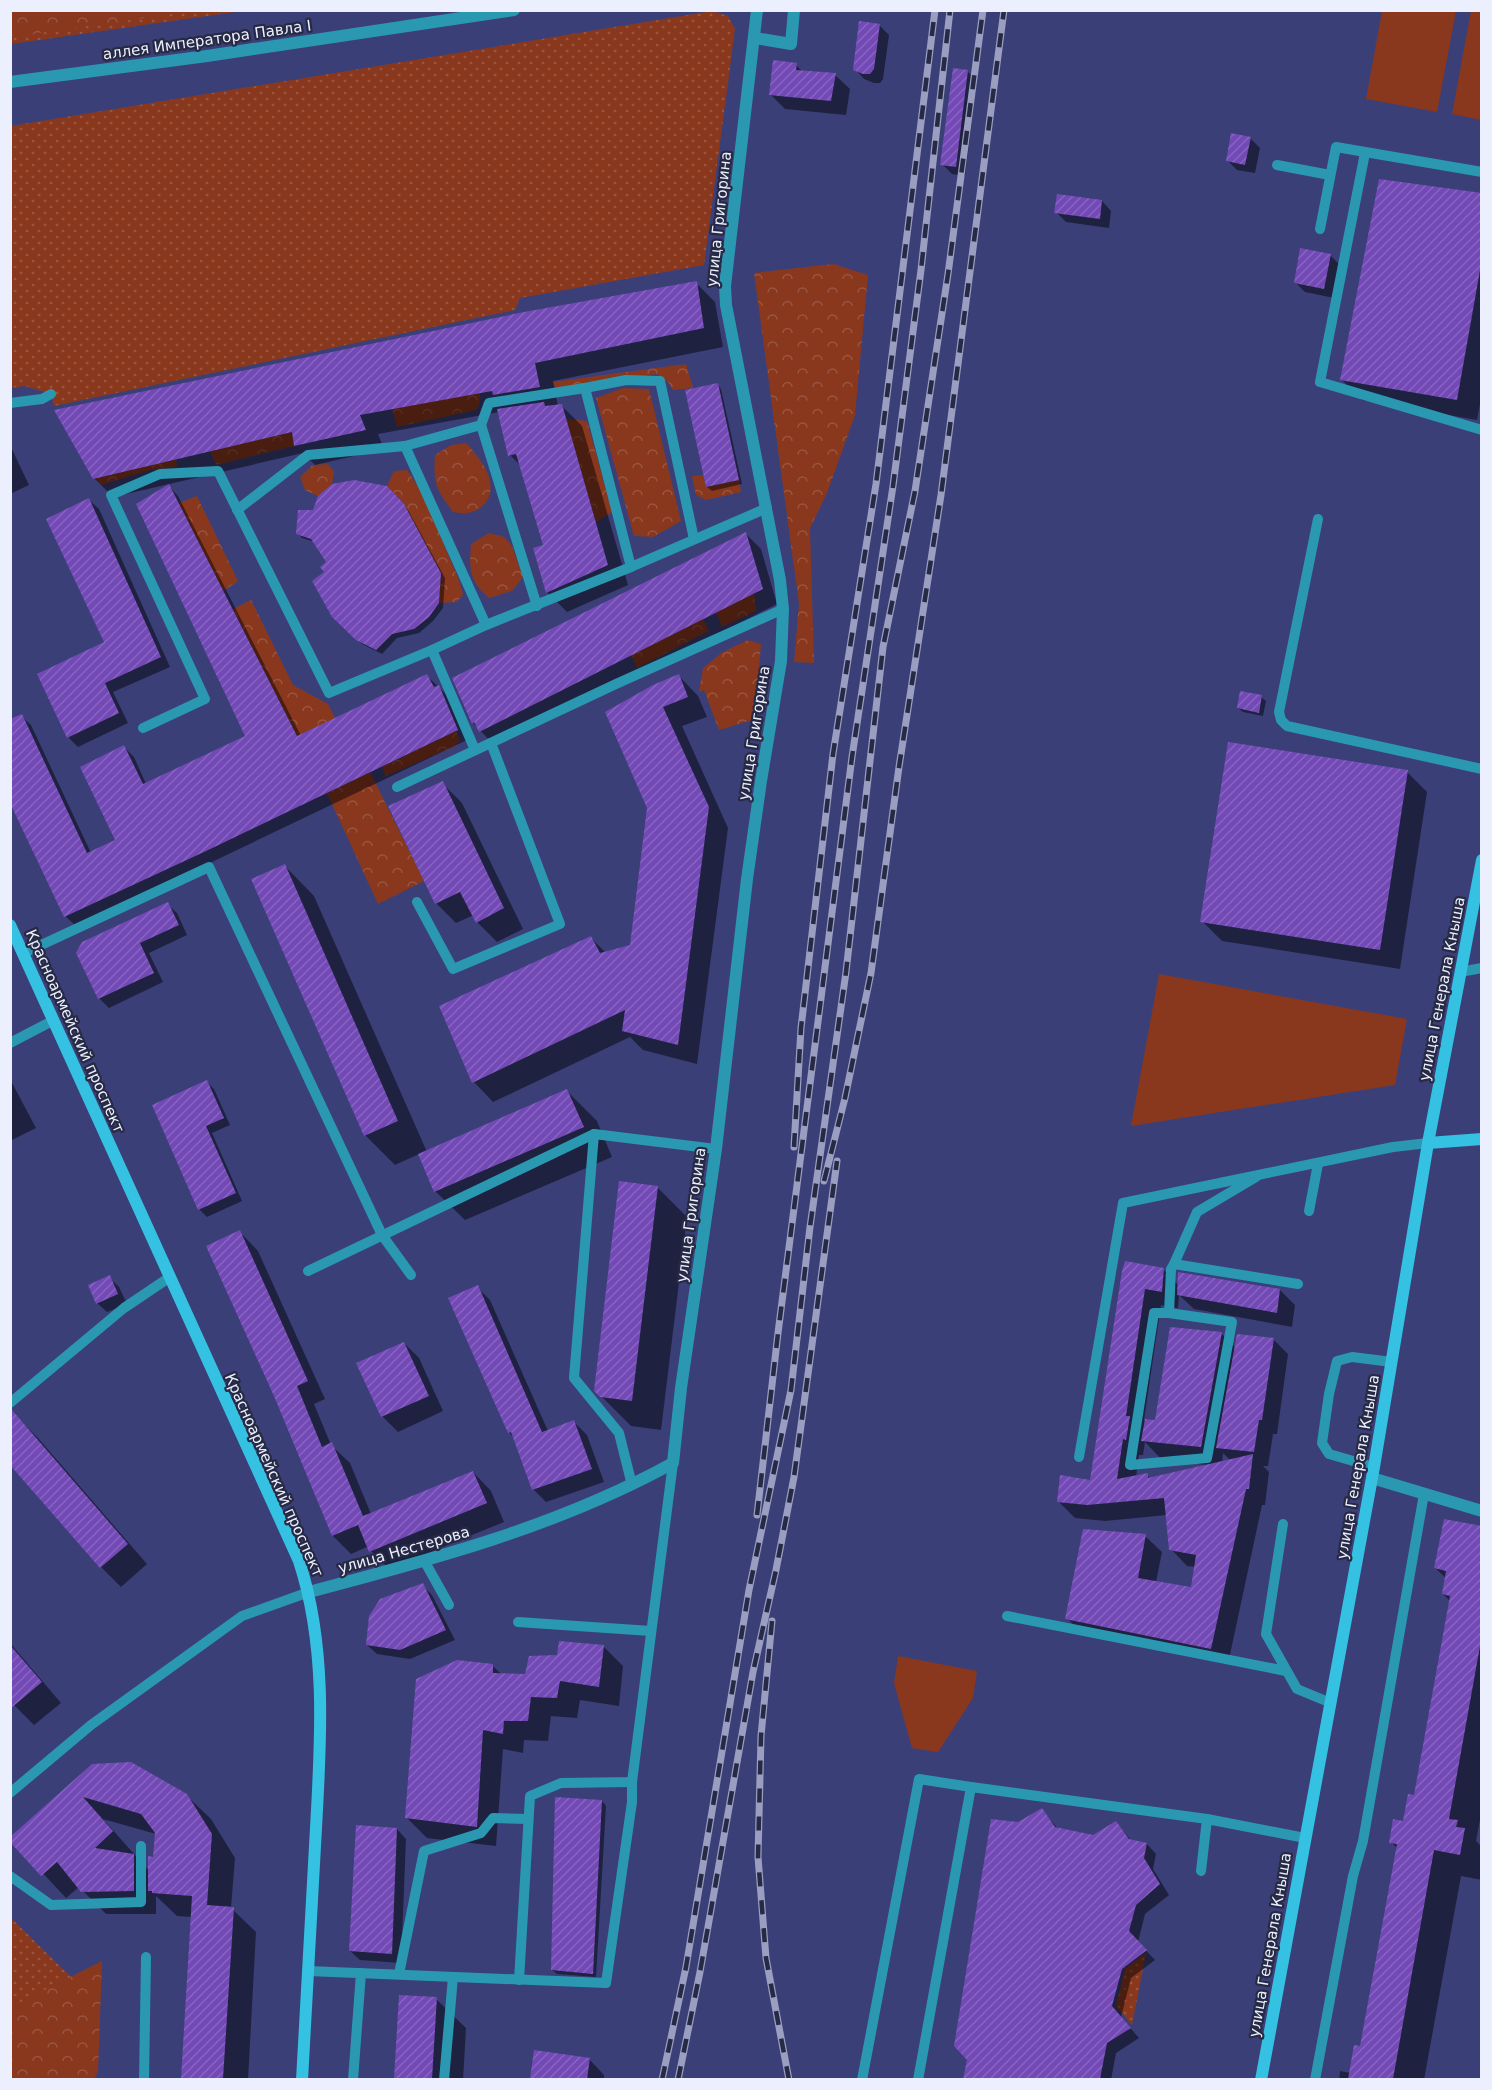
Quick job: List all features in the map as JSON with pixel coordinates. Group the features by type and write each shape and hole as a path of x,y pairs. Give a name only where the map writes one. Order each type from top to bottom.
{"street":[{"name":"аллея Императора Павла I","path":"10,82 207,56 514,10"},
{"name":"улица Григорина","path":"673,1463 681,1388 716,1149 747,879 781,661 783,609 780,580 726,305 725,286 755,38 756,10"},
{"path":"755,38 791,44 794,10"},
{"name":"улица Генерала Кныша","path":"1260,2079 1331,1703 1373,1472 1428,1143 1482,860"},
{"name":"Красноармейский проспект","path":"12,933 24,953 299,1561 309,1592 321,1674 318,1804 302,2079"},
{"path":"1428,1143 1482,1139"},
{"name":"улица Нестерова","path":"309,1592 425,1562 544,1523 632,1485 673,1463"},
{"path":"1373,1472 1424,1494 1482,1511"}],"lane":[{"path":"1320,229 1335,147 1482,172"},
{"path":"1365,153 1320,382 1482,430"},
{"path":"1277,165 1330,174"},
{"path":"537,606 481,425 489,403 626,380 660,381 694,539"},
{"path":"585,388 632,567"},
{"path":"10,403 42,399 51,394"},
{"path":"237,510 308,455 405,446 481,425"},
{"path":"405,446 486,625"},
{"path":"143,728 205,699 111,495 160,474 218,471 328,693 486,625 632,567 767,508"},
{"path":"1318,519 1279,712 1281,720 1287,726 1482,769"},
{"path":"397,787 783,609"},
{"path":"432,650 475,750"},
{"path":"417,902 453,969 560,924 491,743"},
{"path":"24,953 209,867 382,1235 411,1275"},
{"path":"1461,972 1482,968"},
{"path":"10,1043 54,1020"},
{"path":"308,1271 594,1134 716,1149"},
{"path":"594,1134 574,1378 619,1433 632,1485"},
{"path":"1079,1457 1123,1203 1393,1148 1428,1143"},
{"path":"1310,1211 1318,1164"},
{"path":"1169,1313 1172,1269 1197,1212 1256,1177"},
{"path":"1174,1264 1298,1284"},
{"path":"10,1403 124,1308 170,1277"},
{"path":"1154,1313 1169,1313 1232,1322 1207,1458 1130,1465 1154,1313"},
{"path":"1373,1472 1329,1454 1325,1449 1322,1443 1329,1394 1337,1361 1352,1357 1392,1362"},
{"path":"308,1971 606,1983 632,1802 632,1782 673,1463"},
{"path":"1315,2079 1353,1876 1363,1841 1424,1494"},
{"path":"1283,1524 1266,1634 1298,1689 1331,1703"},
{"path":"425,1562 449,1605"},
{"name":"улица Нестерова","path":"10,1792 91,1725 242,1616 309,1592"},
{"path":"1007,1616 1286,1671"},
{"path":"518,1622 651,1631"},
{"path":"862,2079 919,1779 1207,1819 1305,1838"},
{"path":"519,1980 530,1796 561,1783 632,1782"},
{"path":"918,2079 971,1786"},
{"path":"399,1974 424,1851 481,1833 493,1818 528,1819"},
{"path":"1201,1871 1207,1819"},
{"path":"10,1876 51,1905 141,1902 141,1846"},
{"path":"144,2079 146,1957"},
{"path":"354,2079 361,1973"},
{"path":"444,2079 453,1977"}],"green space":[{"path":"11,10 242,11 11,44"},
{"path":"11,10 193,10 193,11 11,37"},
{"path":"712,11 728,16 735,29 704,265 520,298 515,310 54,406 51,394 25,386 11,388 11,126"},
{"path":"1382,11 1456,11 1437,112 1366,99"},
{"path":"1471,11 1481,12 1481,120 1452,114"},
{"path":"833,264 868,275 855,415 827,493 810,528 814,663 794,662 799,604 754,273"},
{"path":"686,364 693,388 673,390 668,382 656,374 556,388 552,382"},
{"path":"623,388 649,389 681,521 653,537 634,536 596,398"},
{"path":"480,393 480,403 476,410 397,427 392,408"},
{"path":"566,419 587,421 612,512 596,522"},
{"path":"292,432 294,446 216,465 210,451"},
{"path":"466,443 484,466 488,475 490,492 480,508 460,513 453,512 439,491 435,479 435,455 451,445"},
{"path":"176,459 177,467 150,470 101,485 96,478"},
{"path":"328,464 334,472 332,484 318,496 305,490 300,477 313,465"},
{"path":"407,470 421,491 459,580 463,594 457,602 439,603 441,573 404,504 387,486 394,471"},
{"path":"703,475 706,487 739,480 741,492 706,500 696,495 692,476"},
{"path":"197,496 238,581 223,591 179,503"},
{"path":"489,533 504,537 512,546 523,577 512,591 489,598 477,586 470,561 471,544"},
{"path":"754,593 756,611 722,627 716,612"},
{"path":"251,600 293,685 328,704 335,718 297,736 233,609"},
{"path":"703,619 709,631 637,668 631,655"},
{"path":"748,640 761,644 752,720 719,730 704,690 699,692 703,668 723,652"},
{"path":"456,731 460,740 455,746 386,776 382,767"},
{"path":"370,772 424,881 378,904 327,793"},
{"path":"1159,974 1407,1019 1395,1085 1131,1126"},
{"path":"898,1656 977,1671 973,1698 938,1752 912,1748 894,1683"},
{"path":"10,1917 71,1977 76,2079 11,2079"},
{"path":"1146,1953 1132,2025 1116,2006 1125,1969"},
{"path":"102,1961 98,2072 94,2079 11,2079 11,2007"}],"building":[{"path":"859,21 880,24 874,69 870,74 853,70"},
{"path":"773,60 797,63 796,70 836,73 831,101 769,95"},
{"path":"953,68 968,70 956,167 940,165"},
{"path":"1231,133 1251,137 1245,165 1226,161"},
{"path":"1379,179 1482,193 1482,259 1457,400 1340,380"},
{"path":"1057,194 1102,200 1100,219 1054,213"},
{"path":"1300,248 1331,254 1324,289 1294,283"},
{"path":"697,281 704,328 535,363 540,387 493,395 492,391 360,415 366,430 294,446 292,432 93,479 54,410 524,312"},
{"path":"718,383 739,480 706,487 685,390"},
{"path":"544,402 545,406 562,404 608,565 546,593 533,548 543,545 516,454 508,456 497,409"},
{"path":"354,480 387,486 404,504 441,573 439,603 429,617 414,629 392,634 376,650 356,640 332,617 312,581 324,572 320,567 326,562 311,539 296,534 298,510 313,510 318,496 332,484"},
{"path":"169,484 297,736 427,674 434,687 439,685 458,730 64,917 10,803 10,719 22,714 87,853 115,840 80,767 124,745 143,784 245,736 136,504"},
{"path":"89,498 161,657 105,683 119,713 67,738 37,674 104,642 46,519"},
{"path":"746,532 763,589 479,732 474,722 472,724 452,678"},
{"path":"679,674 688,697 663,707 709,807 678,1045 622,1031 625,1010 472,1083 439,1006 591,936 600,953 630,945 647,808 605,712 653,685"},
{"path":"1240,691 1262,695 1259,713 1237,708"},
{"path":"1228,742 1408,770 1380,950 1200,922"},
{"path":"443,781 504,908 476,923 460,892 435,904 388,806"},
{"path":"285,864 398,1121 364,1136 251,879"},
{"path":"168,902 179,925 140,943 154,973 98,999 76,953 82,942"},
{"path":"207,1080 224,1118 206,1126 236,1193 198,1210 152,1105"},
{"path":"567,1089 584,1127 434,1192 418,1154"},
{"path":"619,1181 658,1186 632,1401 600,1397 594,1391"},
{"path":"240,1230 308,1381 297,1386 322,1447 332,1442 363,1516 473,1471 487,1503 369,1552 358,1525 332,1536 274,1396 206,1246"},
{"path":"1125,1261 1164,1268 1162,1292 1145,1289 1126,1416 1130,1416 1126,1440 1123,1439 1117,1479 1148,1473 1148,1478 1253,1454 1249,1489 1246,1489 1211,1649 1065,1619 1083,1529 1146,1534 1138,1578 1191,1587 1196,1555 1169,1550 1164,1498 1087,1505 1057,1502 1060,1475 1090,1480"},
{"path":"1178,1272 1280,1289 1277,1313 1177,1295"},
{"path":"110,1275 118,1294 96,1304 88,1285"},
{"path":"478,1285 542,1432 574,1420 592,1469 532,1490 511,1432 508,1433 448,1298"},
{"path":"1170,1327 1222,1332 1201,1447 1141,1441 1145,1419 1155,1420"},
{"path":"1237,1334 1274,1338 1262,1420 1259,1420 1254,1452 1216,1448"},
{"path":"404,1342 429,1396 381,1417 356,1363"},
{"path":"10,1410 128,1544 100,1568 10,1465"},
{"path":"1444,1519 1482,1526 1482,1635 1449,1819 1458,1820 1456,1827 1465,1828 1460,1855 1434,1850 1393,2079 1348,2079 1354,2045 1360,2046 1397,1844 1389,1843 1393,1819 1403,1821 1408,1794 1414,1795 1450,1596 1442,1594 1446,1571 1434,1568"},
{"path":"423,1583 446,1630 400,1650 366,1645 369,1616 380,1599"},
{"path":"559,1641 604,1645 599,1687 560,1681 557,1698 531,1697 528,1721 504,1721 503,1734 483,1730 477,1827 405,1818 416,1679 457,1660 493,1664 493,1673 525,1674 529,1656 557,1655"},
{"path":"10,1645 42,1682 10,1709"},
{"path":"131,1762 187,1794 212,1834 207,1905 234,1907 223,2079 181,2079 192,1896 148,1891 148,1856 153,1857 155,1833 141,1814 83,1797 113,1831 95,1848 134,1854 134,1891 81,1892 57,1862 41,1876 10,1842 10,1837 92,1764"},
{"path":"555,1797 602,1800 593,1974 551,1970"},
{"path":"1042,1808 1055,1827 1093,1835 1116,1821 1129,1839 1147,1843 1144,1858 1160,1884 1136,1905 1129,1931 1147,1950 1122,1969 1112,2006 1131,2028 1107,2043 1100,2079 963,2079 967,2060 954,2046 991,1819 1018,1822"},
{"path":"356,1825 397,1828 392,1954 349,1951"},
{"path":"399,1995 437,1997 432,2079 394,2079"},
{"path":"534,2050 590,2058 587,2079 530,2079"}],"railway":[{"path":"794,1147 801,1028 833,754 876,484 935,10"},
{"path":"757,1515 852,757 893,486 921,270 950,10"},
{"path":"662,2080 686,1967 749,1590 791,1390 810,1227 846,972 883,647 915,491 948,274 983,10"},
{"path":"824,1181 845,1098 871,973 899,767 941,495 1004,10"},
{"path":"678,2080 700,1972 753,1672 794,1477 837,1161"},
{"path":"772,1621 761,1736 758,1857 766,1958 789,2080"}]}
